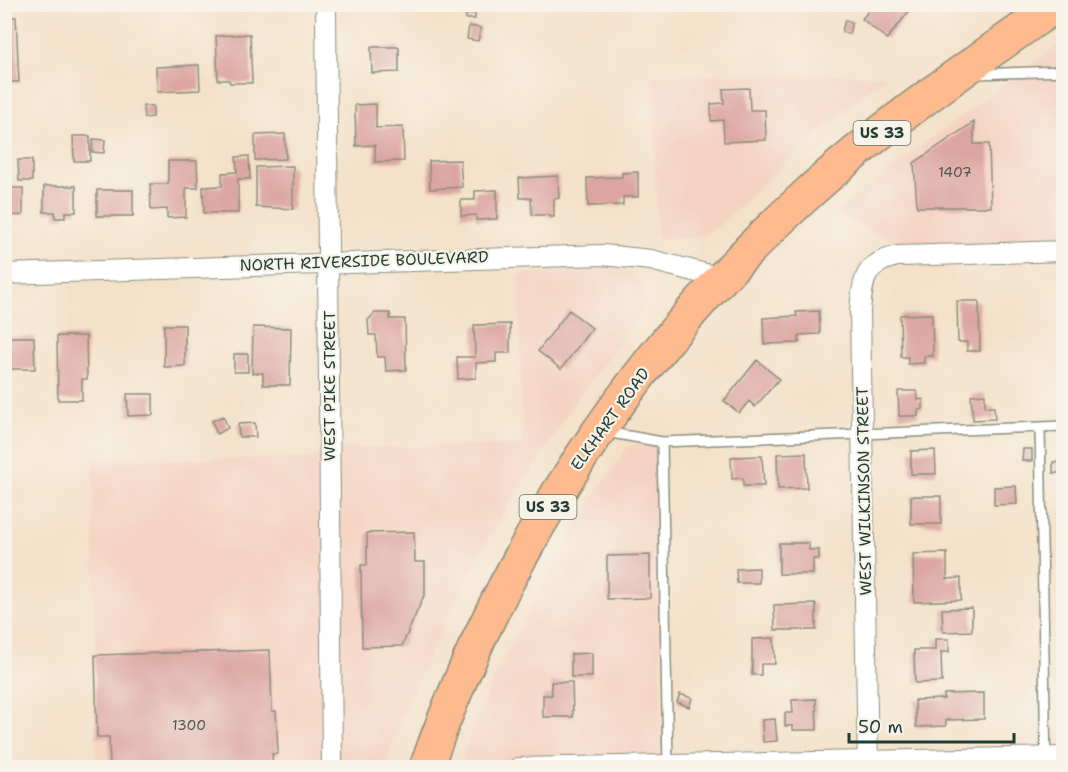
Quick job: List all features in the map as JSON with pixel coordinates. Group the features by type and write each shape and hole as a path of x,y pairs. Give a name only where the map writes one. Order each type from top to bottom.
{"highway":[{"name":"US 33","path":"722,278 804,196 877,137 1058,4"},
{"name":"ELKHART ROAD","path":"426,768 448,705 481,631 545,512 598,430 679,326 722,278"}],"street":[{"name":"WEST PIKE STREET","path":"326,4 332,768"},
{"name":"WEST WILKINSON STREET","path":"868,764 862,288 867,272 875,264 885,259 918,254 1064,251"},
{"name":"NORTH RIVERSIDE BOULEVARD","path":"4,274 603,255 651,260 722,278"},
{"path":"518,768 1052,761"}],"lane":[{"path":"962,74 1064,71"},
{"path":"598,430 662,442 1064,426"},
{"path":"1040,427 1052,761"},
{"path":"662,442 668,766"}],"shaded area":[{"path":"1063,41 1063,251 918,254 837,213 893,167"},
{"path":"653,75 887,75 792,156 717,228 696,238 657,238"},
{"path":"610,268 627,270 638,278 645,288 647,301 643,312 580,394 487,539 429,654 395,736 385,767 96,767 93,460 311,458 348,448 522,445 519,274"},
{"path":"656,443 663,767 458,768 477,716 506,654 572,530 627,447 633,444"}],"building":[{"path":"873,5 914,5 887,39 862,19"},
{"path":"465,7 475,7 475,19 466,19"},
{"path":"4,17 16,17 19,82 4,82"},
{"path":"845,20 852,22 849,34 842,32"},
{"path":"469,26 481,28 478,41 467,39"},
{"path":"250,34 252,83 230,83 229,80 218,80 216,36"},
{"path":"371,47 399,47 399,72 372,73"},
{"path":"199,65 200,90 157,92 156,67"},
{"path":"749,88 750,110 765,110 766,140 724,142 723,120 711,121 711,104 724,103 723,89"},
{"path":"376,104 376,128 403,127 404,161 375,162 375,145 356,146 355,105"},
{"path":"143,106 153,106 153,117 144,118"},
{"path":"974,122 974,144 989,144 991,207 917,207 914,163"},
{"path":"285,134 286,159 255,160 255,135"},
{"path":"73,136 90,136 90,161 74,161"},
{"path":"93,139 105,140 104,153 92,152"},
{"path":"249,156 250,179 238,179 238,213 204,213 203,187 222,186 222,173 237,172 236,157"},
{"path":"18,160 32,160 32,181 19,181"},
{"path":"460,160 462,187 430,189 429,161"},
{"path":"168,161 197,161 198,188 186,188 186,217 167,218 167,209 151,210 150,184 168,184"},
{"path":"293,166 293,209 256,207 256,167"},
{"path":"638,172 638,197 623,197 623,205 588,206 587,178 622,177 622,173"},
{"path":"558,176 559,198 554,199 554,217 532,215 531,198 520,198 519,178"},
{"path":"44,186 76,186 76,212 65,212 65,218 55,218 55,212 44,212"},
{"path":"4,188 23,188 23,215 4,216"},
{"path":"97,190 133,190 133,216 97,216"},
{"path":"497,190 497,219 476,220 476,215 461,216 461,200 475,200 475,191"},
{"path":"957,301 979,301 980,351 967,351 967,342 958,342"},
{"path":"569,310 592,328 561,369 538,351"},
{"path":"819,311 820,334 799,335 799,343 764,344 763,318 797,316 796,312"},
{"path":"375,313 390,313 390,319 405,319 406,370 386,371 385,357 377,357 376,335 369,335 368,320"},
{"path":"932,314 933,356 924,356 924,363 908,364 908,357 901,357 900,315"},
{"path":"510,324 510,353 496,353 496,362 476,363 476,378 458,379 457,357 475,357 474,325"},
{"path":"164,325 185,325 185,366 164,367"},
{"path":"253,327 291,328 290,385 263,385 263,373 252,373"},
{"path":"57,336 86,336 87,379 82,379 82,400 58,400"},
{"path":"4,337 34,337 35,369 4,369"},
{"path":"234,354 248,354 248,372 234,372"},
{"path":"757,360 779,379 755,407 749,401 739,413 724,401"},
{"path":"898,391 917,391 918,400 923,399 923,409 918,410 918,416 899,416"},
{"path":"127,394 153,394 153,415 128,416"},
{"path":"985,394 985,407 994,407 995,419 973,420 971,395"},
{"path":"223,416 228,428 217,434 212,421"},
{"path":"255,423 256,437 239,437 238,424"},
{"path":"1023,449 1032,449 1032,461 1022,461"},
{"path":"935,450 936,474 911,474 911,451"},
{"path":"806,453 807,488 778,489 777,454"},
{"path":"762,456 764,486 743,486 743,478 732,479 731,457"},
{"path":"1053,462 1063,462 1062,473 1053,473"},
{"path":"1016,486 1017,504 994,505 994,487"},
{"path":"911,496 941,496 941,524 911,524"},
{"path":"414,532 415,562 425,562 425,593 402,646 362,647 361,565 367,565 367,533"},
{"path":"779,543 809,543 809,550 819,550 819,559 813,559 813,574 779,574"},
{"path":"947,553 947,579 961,578 961,600 914,602 913,554"},
{"path":"650,555 650,598 607,599 607,556"},
{"path":"759,568 759,583 737,583 736,569"},
{"path":"816,604 816,630 775,630 774,605"},
{"path":"972,608 972,631 943,632 942,609"},
{"path":"774,638 775,664 761,664 761,675 752,675 752,639"},
{"path":"935,639 949,639 949,652 941,652 942,682 915,683 914,650 935,650"},
{"path":"270,650 272,711 276,711 278,754 272,754 273,768 110,768 109,737 97,737 95,655"},
{"path":"592,653 592,677 571,677 571,654"},
{"path":"551,682 572,682 573,717 543,717 543,695 552,695"},
{"path":"984,693 984,719 946,720 946,726 916,727 915,700 944,699 944,694"},
{"path":"680,694 692,698 689,707 677,702"},
{"path":"816,699 817,730 793,730 793,726 785,726 785,713 793,713 792,700"},
{"path":"775,719 777,741 763,742 762,720"}]}
